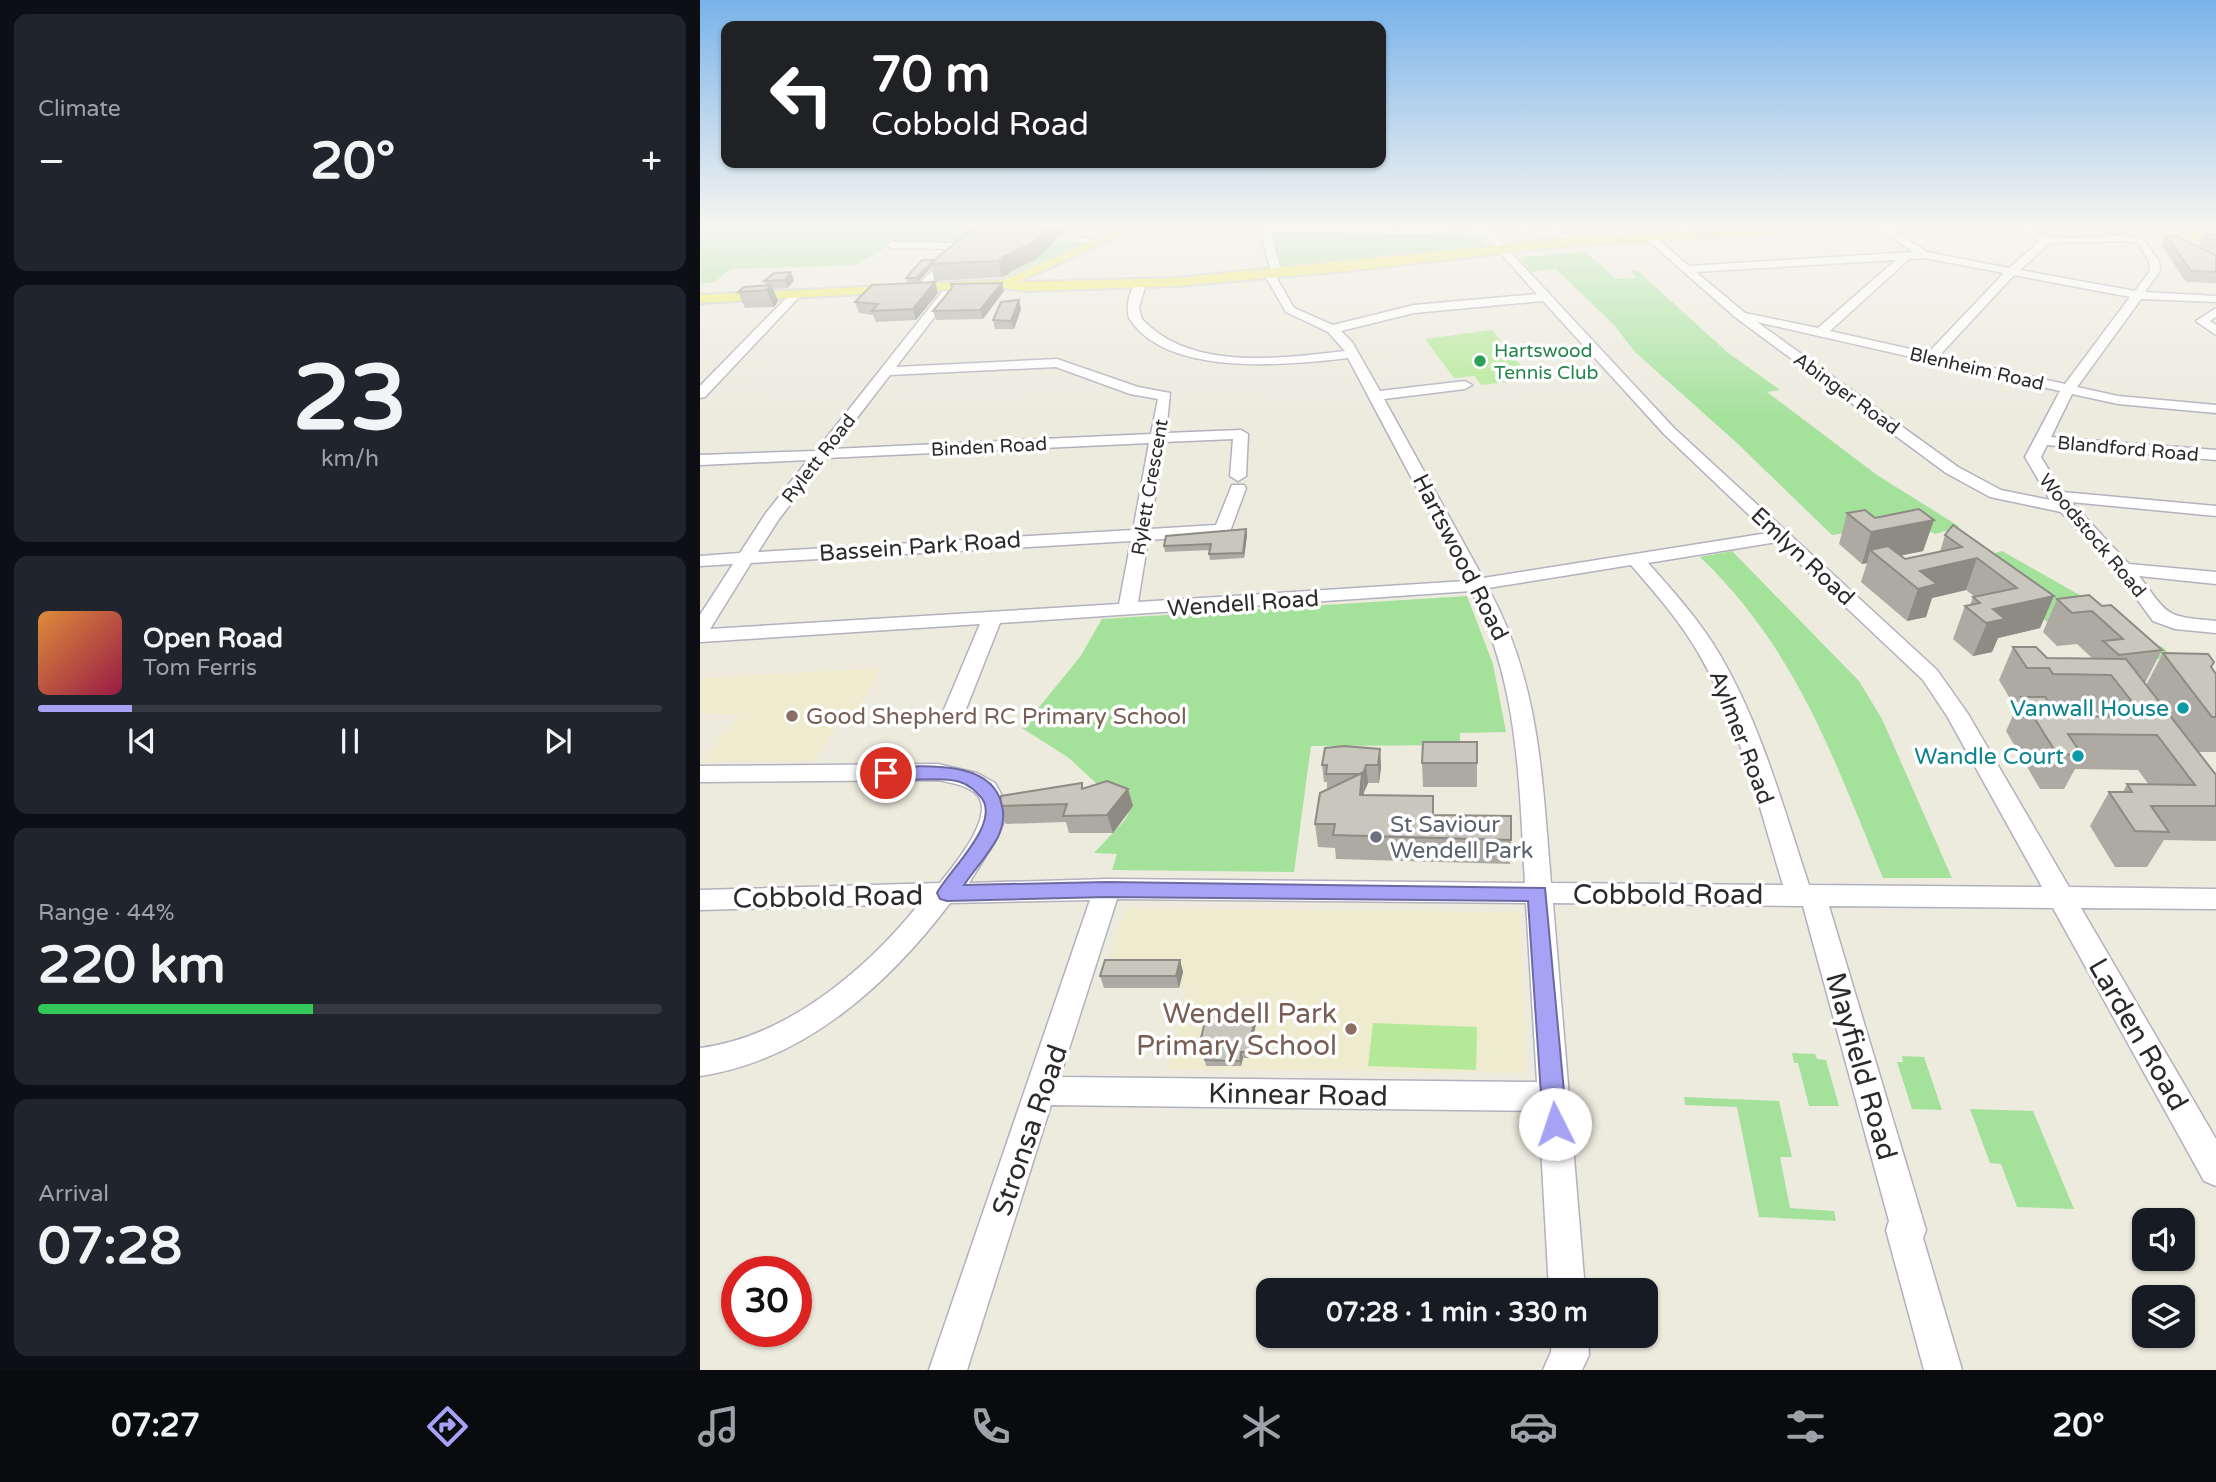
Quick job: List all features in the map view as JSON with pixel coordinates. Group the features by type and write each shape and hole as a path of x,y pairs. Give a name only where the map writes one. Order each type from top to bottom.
{"main road":[{"path":"700,299 881,290"}],"street":[{"name":"Rylett Road","path":"700,629 772,517 886,370 943,290"},
{"path":"1138,290 1133,310 1137,320 1152,334 1187,351 1227,360 1260,361 1353,354"},
{"name":"Hartswood Road","path":"1281,290 1290,310 1332,329 1342,337 1353,354 1479,584 1507,645 1525,714 1566,1278"},
{"name":"Emlyn Road","path":"1538,290 1670,431 1930,675 1962,721 2061,898"},
{"name":"Abinger Road","path":"1710,290 1952,471 1996,494 2062,502 2216,511"},
{"path":"1820,333 1868,290"},
{"path":"1931,357 1994,290"},
{"path":"2111,290 2214,304 2202,321 2216,331"},
{"name":"Woodstock Road","path":"2142,290 2102,339 2068,389 2039,440 2033,457 2062,502 2124,569 2160,617 2175,623 2216,627"},
{"path":"700,394 796,294"},
{"path":"1332,329 1414,309 1544,297"},
{"name":"Blenheim Road","path":"1739,314 2136,403 2216,409"},
{"name":"Rylett Crescent","path":"886,370 1063,364 1135,391 1165,396 1127,610"},
{"path":"1376,396 1465,385"},
{"name":"Binden Road","path":"700,460 1241,434 1238,482"},
{"name":"Blandford Road","path":"2039,440 2216,455"},
{"name":"Bassein Park Road","path":"700,561 1223,530 1238,482"},
{"name":"Wendell Road","path":"700,636 1127,610 1479,584 1782,536"},
{"name":"Aylmer Road","path":"1635,559 1691,625 1726,688 1806,895"},
{"path":"2124,569 2216,578"},
{"path":"951,719 992,618"},
{"path":"700,774 938,772 976,781 992,796 995,817 989,835 909,937 843,999 793,1030 738,1053 700,1062"},
{"name":"Cobbold Road","path":"700,900 1107,889 2216,899"},
{"name":"Stronsa Road","path":"948,1370 1043,1091 1107,889"},
{"name":"Mayfield Road","path":"1806,895 1909,1230 1902,1230 1942,1370"},
{"name":"Larden Road","path":"2061,898 2216,1170"},
{"name":"Kinnear Road","path":"1043,1091 1553,1097"}],"shaded area":[{"name":"Good Shepherd RC Primary School","path":"881,668 860,709 843,718 814,761 700,762 739,715 700,714 700,678"},
{"name":"Wendell Park Primary School","path":"1125,908 1520,912 1527,1073 1167,1069 1186,988 1100,987"}],"green space":[{"path":"1578,290 1659,290 1727,352 1780,390 1767,392 1877,475 1960,527 1935,534 1914,523 1832,535 1737,443 1635,352 1614,325"},
{"name":"Hartswood Tennis Club","path":"1492,330 1532,379 1481,385 1475,376 1454,378 1425,339"},
{"path":"1732,551 1859,681 1882,719 1952,878 1883,878 1829,748 1787,668 1734,593 1700,557"},
{"path":"2002,551 2099,606 2092,610 2164,648 2176,662 2158,659 2083,624 2054,627 1967,561"},
{"path":"1467,596 1493,664 1506,732 1460,733 1460,745 1311,746 1294,872 1112,870 1117,854 1094,853 1125,820 1132,806 1112,798 1069,758 1022,728 1080,657 1102,619"},
{"path":"1373,1023 1477,1027 1476,1070 1368,1066"},
{"path":"1792,1053 1815,1054 1817,1059 1826,1060 1839,1106 1809,1106 1798,1063 1794,1063"},
{"path":"1902,1056 1924,1057 1942,1110 1912,1109 1897,1062 1903,1062"},
{"path":"1684,1097 1779,1101 1792,1157 1780,1157 1790,1208 1834,1211 1836,1221 1759,1217 1737,1107 1685,1105"},
{"path":"1970,1109 2033,1111 2074,1209 2017,1207 2001,1164 1990,1163"}],"building":[{"path":"867,290 929,290 913,309 872,311 878,304 855,302"},
{"path":"950,290 996,290 980,310 933,311"},
{"path":"1019,300 1011,321 993,320 1001,302"},
{"path":"1919,509 1934,520 1871,532 1847,513 1865,510 1875,518"},
{"path":"1953,525 2054,596 1993,609 2005,619 1986,623 1965,606 1980,603 1973,597 2017,588 1977,558 1920,571 1937,584 1918,589 1870,550 1888,546 1905,559 1962,547 1945,535"},
{"path":"1246,529 1243,553 1209,554 1211,544 1164,546 1166,536"},
{"path":"2089,595 2102,606 2111,605 2162,650 2119,655 2103,641 2123,639 2092,611 2072,613 2057,599"},
{"path":"2013,647 2036,647 2047,658 2126,659 2216,775 2216,806 2151,806 2169,832 2135,831 2109,792 2132,792 2127,784 2195,785 2157,735 2068,734 2082,755 2057,754 2021,697 2045,697 2057,716 2144,717 2111,675 2053,674 2049,668 2027,668"},
{"path":"2163,653 2208,654 2214,662 2211,667 2216,674 2216,717 2212,717"},
{"path":"1423,742 1477,742 1477,763 1422,763"},
{"path":"1344,746 1380,749 1378,765 1366,765 1363,774 1326,774 1327,765 1322,765 1325,748"},
{"path":"1362,773 1360,795 1433,796 1433,815 1511,816 1511,840 1333,835 1335,824 1315,824 1320,793"},
{"path":"1107,781 1128,789 1107,815 1063,816 1067,804 999,806 1001,796 1082,783 1082,789"},
{"path":"1105,960 1180,960 1176,976 1100,976"},
{"path":"1206,1017 1255,1018 1248,1052 1241,1052 1240,1061 1205,1060 1207,1051 1198,1051"}],"place":[{"name":"Hartswood Tennis Club","path":"1480,361"},
{"name":"Vanwall House","path":"2183,708"},
{"name":"Good Shepherd RC Primary School","path":"792,716"},
{"name":"Wandle Court","path":"2078,756"},
{"name":"St Saviour Wendell Park","path":"1376,837"},
{"name":"Wendell Park Primary School","path":"1351,1029"}],"route":[{"path":"886,773 953,774 976,781 992,796 996,808 989,835 947,893 1107,889 1538,893 1555,1124"}]}
